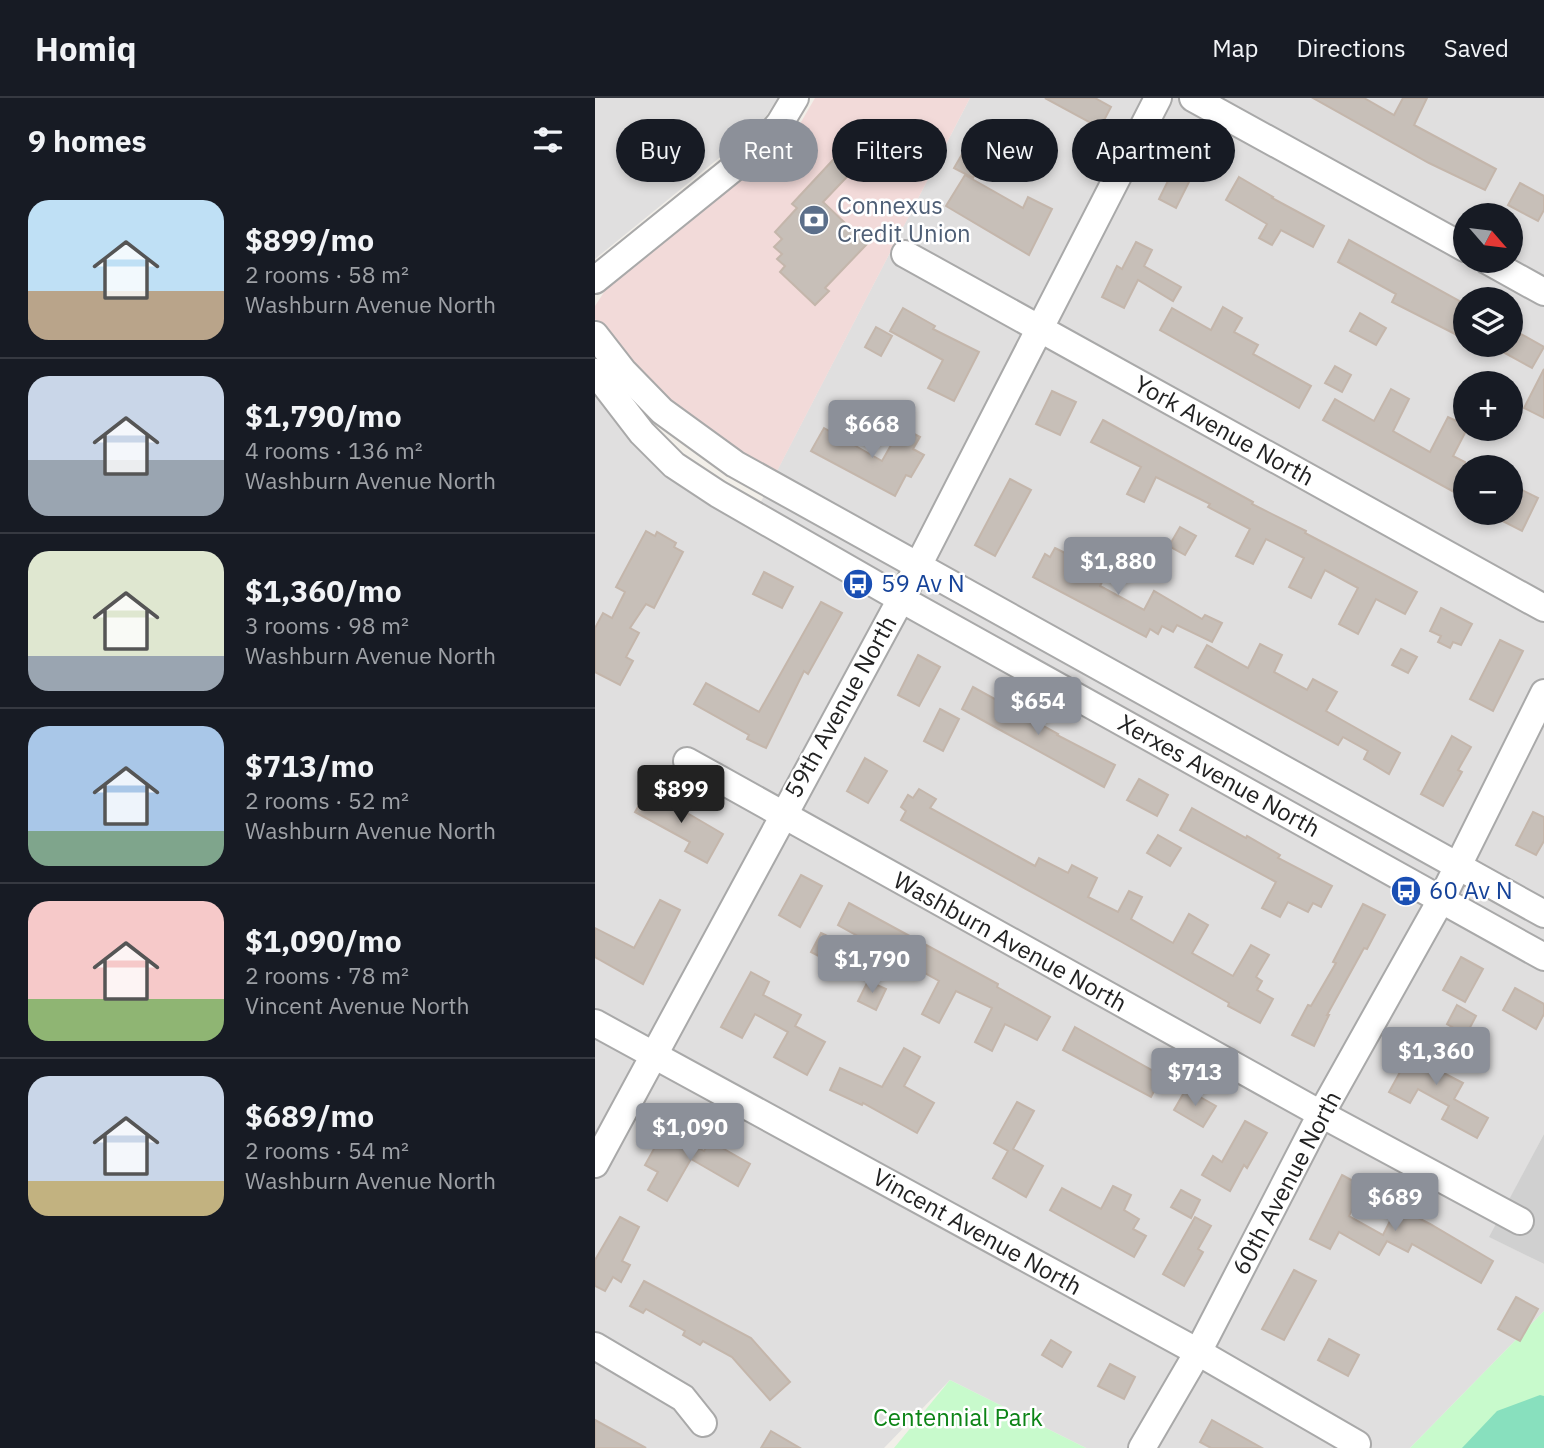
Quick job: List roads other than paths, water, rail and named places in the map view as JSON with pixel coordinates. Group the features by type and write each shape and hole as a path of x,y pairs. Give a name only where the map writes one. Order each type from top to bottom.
{"street":[{"path":"595,280 762,145 795,98"},
{"name":"59th Avenue North","path":"595,1164 901,599 916,565 1158,98"},
{"path":"1193,98 1453,241"},
{"name":"York Avenue North","path":"905,254 1544,608"},
{"path":"1510,273 1544,292"},
{"name":"Xerxes Avenue North","path":"595,335 623,371 662,411 735,464 1544,914"},
{"name":"Xerxes Avenue North","path":"595,372 642,433 674,465 901,599 1544,957"},
{"name":"60th Avenue North","path":"1142,1448 1198,1352 1321,1114 1441,900 1544,693"},
{"name":"Washburn Avenue North","path":"687,761 1321,1114 1520,1221"},
{"name":"Vincent Avenue North","path":"595,1023 1198,1352 1357,1444"},
{"path":"595,1346 683,1398 703,1423"}],"place":[{"name":"Connexus Credit Union","path":"814,220"},
{"name":"59 Av N","path":"858,584"},
{"name":"60 Av N","path":"1406,891"}],"park label":[{"name":"Centennial Park","path":"958,1418"}]}
